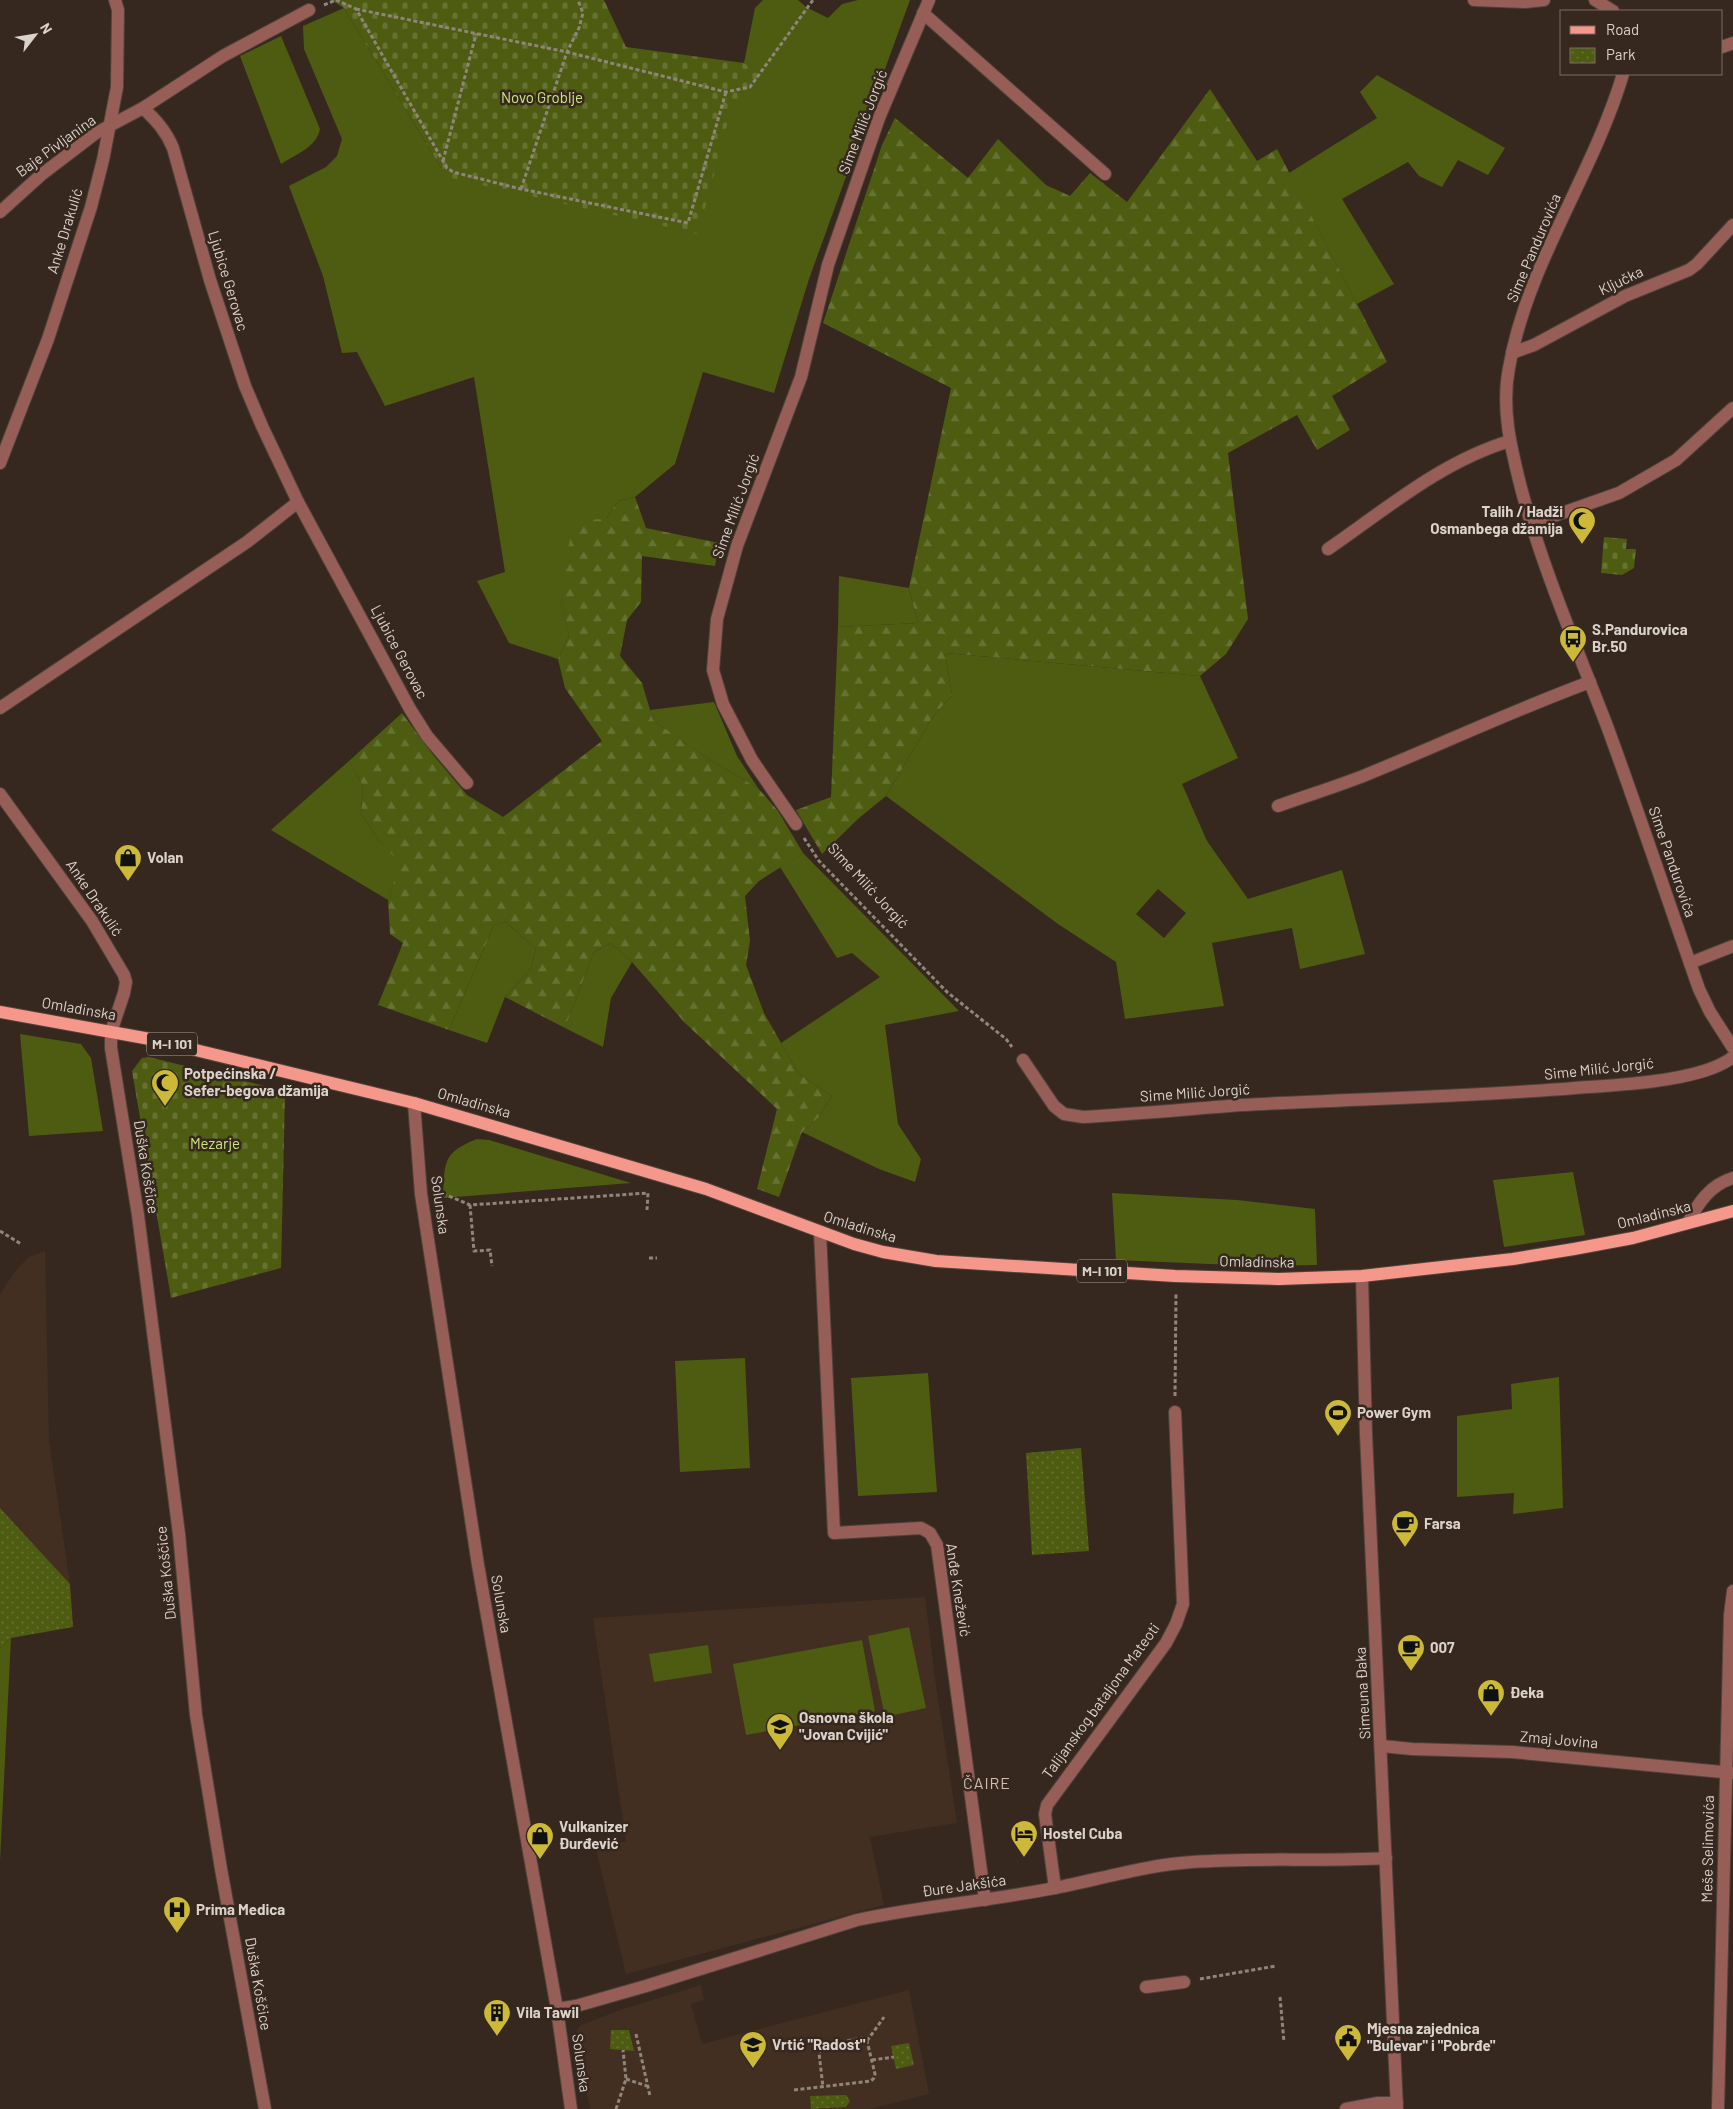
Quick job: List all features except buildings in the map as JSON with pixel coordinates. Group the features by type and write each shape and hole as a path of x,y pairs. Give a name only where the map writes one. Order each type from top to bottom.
{"main road":[{"name":"Omladinska","path":"0,1012 150,1039 414,1103 706,1188 820,1232 883,1252 968,1264 1175,1276 1279,1279 1362,1276 1513,1259 1633,1238 1733,1212"}],"street":[{"name":"Anke Drakulić","path":"0,463 48,339 91,207 110,127 117,86 118,10 115,0"},
{"name":"Sime Milić Jorgić","path":"796,824 752,760 723,704 713,670 716,619 737,546 801,377 828,265 879,118 929,0"},
{"path":"1474,0 1525,2 1544,0"},
{"path":"110,127 223,56 309,10"},
{"path":"923,13 1105,174"},
{"name":"Sime Pandurovića","path":"1623,75 1610,112 1582,178 1527,300 1512,353 1506,390 1506,424 1531,524 1607,727 1690,963 1710,1012 1733,1048"},
{"name":"Ljubice Gerovac","path":"143,108 159,123 170,142 210,280 245,386 275,455 298,502 410,709 427,736 467,783"},
{"name":"Baje Pivljanina","path":"0,212 41,175 96,133 110,127"},
{"name":"Ključka","path":"1512,353 1534,345 1625,296 1689,270 1697,264 1733,225"},
{"path":"1531,524 1619,493 1676,460 1733,408"},
{"path":"1328,549 1461,459 1489,447 1510,441"},
{"path":"0,708 247,542 298,502"},
{"path":"1278,806 1366,775 1529,705 1590,682"},
{"name":"Anke Drakulić","path":"0,794 92,921 120,966 126,982 111,1032"},
{"path":"1690,963 1733,946"},
{"name":"Duška Koščice","path":"111,1032 111,1048 138,1215 179,1534 196,1715 221,1869 265,2109"},
{"name":"Sime Milić Jorgić","path":"1023,1060 1054,1106 1064,1114 1083,1117 1242,1106 1485,1095 1623,1084 1705,1072 1720,1066 1733,1057"},
{"name":"Solunska","path":"414,1103 421,1194 478,1565 557,2009 570,2109"},
{"path":"1688,1224 1702,1198 1717,1186 1733,1178"},
{"name":"Anđe Knežević","path":"820,1232 834,1533 921,1528 930,1533 937,1545 985,1900"},
{"name":"Simeuna Đaka","path":"1362,1276 1366,1434 1382,1746 1397,2106"},
{"name":"Talijanskog bataljona Mateoti","path":"1055,1888 1045,1814 1047,1804 1166,1643 1183,1604 1175,1412"},
{"name":"Meše Selimovića","path":"1718,2109 1730,1772 1730,1614 1733,1591"},
{"name":"Zmaj Jovina","path":"1382,1746 1519,1752 1730,1772"},
{"name":"Đure Jakšića","path":"557,2009 576,2006 646,1986 857,1920 892,1913 985,1900 1055,1888 1144,1868 1191,1862 1386,1858"},
{"path":"1146,1988 1184,1982"},
{"path":"1346,2109 1378,2103 1397,2106"}],"path":[{"path":"336,0 356,9 567,52 726,92 750,87 813,0"},
{"path":"521,189 567,52 579,28 583,13 578,0"},
{"path":"356,9 447,168 454,172 521,189 688,223 726,92"},
{"path":"443,162 476,34"},
{"name":"Sime Milić Jorgić","path":"796,824 819,861 947,992 1006,1039 1023,1060"},
{"path":"434,1191 439,1190 470,1205 648,1193 647,1210"},
{"path":"470,1205 474,1251 490,1250 492,1266"},
{"path":"0,1231 21,1244"},
{"path":"649,1258 657,1258"},
{"path":"1175,1412 1176,1294 1184,1295"},
{"path":"1184,1982 1276,1966"},
{"path":"1280,1997 1284,2042"},
{"path":"867,2041 884,2018"},
{"path":"636,2034 650,2096"},
{"path":"794,2090 823,2087 871,2081 875,2074 867,2041 862,2038 824,2045 819,2053 823,2087"},
{"path":"616,2109 626,2079 623,2050"},
{"path":"872,2060 894,2057"},
{"path":"626,2079 647,2086"}],"shaded area":[{"path":"45,1251 49,1441 70,1584 0,1508 0,1294 16,1270 29,1257"},
{"name":"Osnovna škola \"Jovan Cvijić\"","path":"925,1597 935,1679 957,1823 870,1837 884,1905 626,1974 596,1849 626,1841 593,1618"},
{"name":"Vrtić \"Radost\"","path":"701,1985 704,2000 691,2004 702,2044 909,1990 929,2094 869,2109 590,2109 577,2042 577,2030 581,2025 623,2009"}],"green space":[{"name":"Novo Groblje","path":"331,0 604,0 626,47 744,63 764,76 747,102 734,99 698,234 451,178 441,168 344,8"},
{"path":"763,0 798,0 806,7 828,18 842,4 858,0 910,0 809,279 774,393 703,372 675,464 635,497 618,501 561,599 569,636 558,659 509,643 477,581 505,572 474,377 385,406 357,352 342,353 323,276 289,186 326,167 337,156 342,139 304,49 303,26 344,8 441,168 734,99 763,76 744,63 755,8"},
{"path":"281,36 320,129 318,136 310,146 281,164 240,56"},
{"path":"1377,75 1505,148 1488,175 1458,160 1442,187 1419,176 1408,162 1342,199 1394,284 1357,304 1289,173 1377,118 1360,92"},
{"path":"1210,89 1257,161 1277,149 1387,362 1332,396 1350,430 1317,450 1297,415 1228,453 1248,619 1226,654 1200,676 945,653 952,695 932,718 886,796 859,818 822,854 796,810 831,797 838,627 918,623 909,588 951,388 823,323 882,145 895,118 968,178 998,139 1046,185 1070,196 1090,173 1127,202"},
{"path":"635,497 646,528 719,543 715,566 642,556 641,602 627,620 620,656 642,683 653,720 710,760 758,788 778,811 803,853 759,881 745,896 750,941 746,965 764,1013 798,1073 832,1096 819,1117 802,1132 779,1197 757,1189 777,1109 684,1022 632,962 611,943 594,952 565,1028 505,997 531,969 536,949 506,922 494,925 449,1030 378,1005 403,943 390,934 388,900 400,863 378,839 361,814 363,786 349,761 402,713 434,756 467,795 503,817 602,741 565,688 558,659 569,636 561,600 564,568 574,520 606,519 618,501"},
{"path":"1604,537 1627,539 1626,549 1636,549 1634,568 1622,575 1601,573"},
{"path":"839,576 909,588 918,623 838,627"},
{"path":"945,653 1200,676 1238,758 1182,784 1207,841 1248,899 1342,870 1365,954 1300,969 1292,928 1212,943 1224,1006 1125,1019 1116,962 1058,924 886,796 932,718 952,695","holes":["1158,889 1186,913 1164,938 1136,914"]},
{"path":"714,702 737,756 758,788 710,760 653,720 650,710"},
{"path":"349,761 363,786 361,814 378,839 401,863 388,900 271,830"},
{"path":"803,853 959,1011 885,1025 898,1124 921,1159 915,1182 879,1169 802,1132 819,1117 832,1096 798,1073 781,1043 880,977 852,953 837,958 780,867"},
{"path":"506,922 536,949 531,969 505,997 487,1043 449,1030 494,925"},
{"path":"611,943 632,962 611,998 603,1047 565,1028 594,952"},
{"path":"20,1034 81,1044 91,1058 103,1131 29,1136"},
{"name":"Mezarje","path":"149,1057 261,1085 285,1094 281,1268 171,1298 132,1071 142,1058"},
{"path":"477,1139 489,1140 631,1183 443,1198 447,1161 457,1149"},
{"path":"1573,1172 1585,1235 1504,1247 1493,1180"},
{"path":"1112,1193 1237,1200 1315,1209 1317,1265 1256,1266 1116,1260"},
{"path":"745,1358 750,1468 680,1472 675,1361"},
{"path":"928,1373 937,1492 858,1496 851,1378"},
{"path":"1559,1377 1563,1508 1513,1514 1514,1493 1457,1497 1457,1416 1512,1409 1511,1384"},
{"path":"1081,1448 1089,1551 1032,1555 1026,1453"},
{"path":"0,1508 70,1584 73,1627 11,1638 0,1648"},
{"path":"909,1627 926,1708 885,1717 868,1636"},
{"path":"11,1638 0,1861 0,1648"},
{"path":"862,1640 875,1711 746,1735 733,1664"},
{"path":"708,1645 712,1673 654,1682 649,1654"},
{"path":"611,2030 629,2030 634,2051 610,2049"},
{"path":"909,2043 914,2065 896,2069 891,2046"},
{"path":"846,2095 850,2101 846,2107 811,2109 810,2096"}],"place":[{"name":"Talih / Hadži Osmanbega džamija","path":"1582,545"},
{"name":"S.Pandurovica Br.50","path":"1573,663"},
{"name":"Volan","path":"128,882"},
{"name":"Potpećinska / Sefer-begova džamija","path":"165,1107"},
{"name":"Power Gym","path":"1338,1437"},
{"name":"Farsa","path":"1405,1548"},
{"name":"007","path":"1411,1672"},
{"name":"Đeka","path":"1491,1717"},
{"name":"Osnovna škola \"Jovan Cvijić\"","path":"780,1751"},
{"name":"Hostel Cuba","path":"1024,1858"},
{"name":"Vulkanizer Đurđević","path":"540,1860"},
{"name":"Prima Medica","path":"177,1934"},
{"name":"Vila Tawil","path":"497,2037"},
{"name":"Mjesna zajednica \"Bulevar\" i \"Pobrđe\"","path":"1348,2062"},
{"name":"Vrtić \"Radost\"","path":"753,2069"}],"district":[{"name":"ČAIRE","path":"987,1783"}]}
